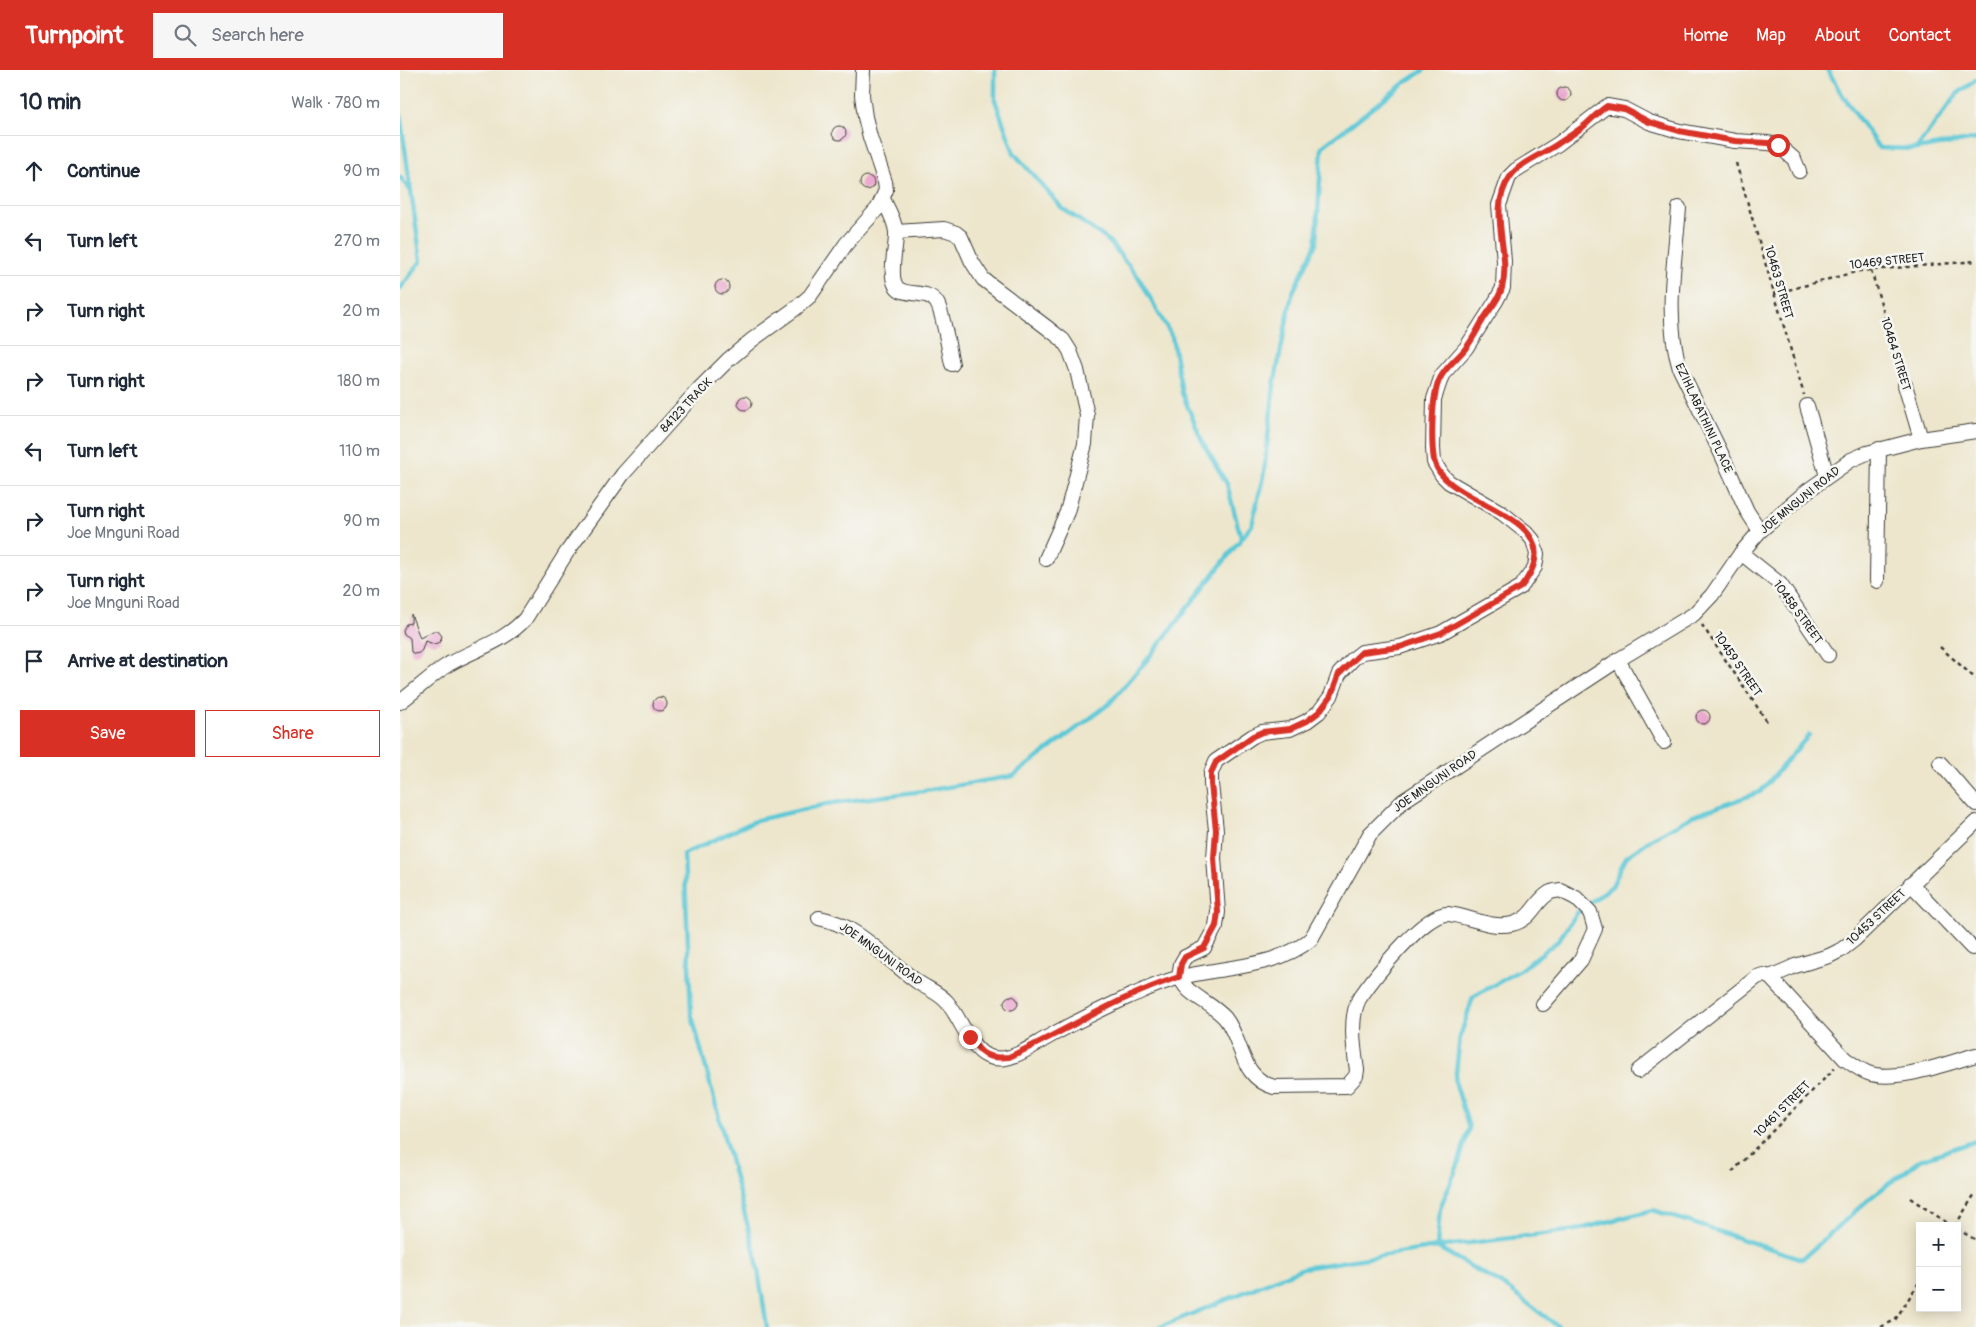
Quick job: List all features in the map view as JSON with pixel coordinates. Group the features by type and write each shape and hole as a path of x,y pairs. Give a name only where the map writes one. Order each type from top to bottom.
{"street":[{"path":"863,70 862,95 864,110 870,137 885,182 886,190 883,199 896,232 895,284 901,291 926,295 937,303 952,364"},
{"path":"1543,1004 1581,960 1595,929 1590,912 1576,898 1560,890 1549,893 1524,920 1510,925 1488,924 1461,916 1445,914 1426,924 1386,962 1359,999 1354,1018 1357,1070 1356,1076 1347,1086 1274,1087 1264,1084 1247,1068 1238,1041 1223,1016 1189,991 1179,977 1181,964 1185,957 1204,948 1216,926 1218,912 1214,858 1216,830 1211,773 1216,762 1253,736 1262,732 1290,729 1307,721 1319,712 1331,696 1339,674 1362,652 1400,647 1441,633 1521,587 1534,567 1537,554 1530,536 1502,513 1450,482 1442,475 1434,462 1433,448 1434,399 1442,375 1466,348 1503,288 1504,261 1499,205 1509,177 1516,170 1558,144 1607,106 1624,109 1649,122 1679,131 1735,141 1778,145 1794,159 1799,171"},
{"name":"84123 TRACK","path":"400,702 448,665 500,640 525,620 567,552 622,474 728,360 810,296 846,244 869,220 883,199"},
{"name":"EZIHLABATHINI PLACE","path":"1679,208 1671,319 1675,355 1748,511 1760,531"},
{"path":"896,232 944,229 956,233 961,237 972,262 983,279 1063,340 1070,351 1077,370 1088,415 1085,444 1067,512 1046,559"},
{"name":"10464 STREET","path":"1906,385 1921,439"},
{"path":"1807,406 1827,476"},
{"name":"JOE MNGUNI ROAD","path":"819,918 834,920 850,929 920,984 938,992 958,1017 977,1048 987,1056 995,1058 1009,1057 1016,1054 1156,984 1179,977 1267,960 1289,953 1302,946 1317,930 1370,834 1392,810 1426,785 1618,660 1694,614 1712,595 1741,553 1760,531 1827,476 1851,460 1879,449 1921,439 1976,431"},
{"path":"1877,581 1879,449"},
{"name":"10458 STREET","path":"1741,553 1780,584 1828,655"},
{"path":"1618,660 1664,742"},
{"path":"1940,763 1976,804"},
{"name":"10453 STREET","path":"1638,1070 1757,977 1770,977 1841,950 1854,940 1976,822"},
{"path":"1911,884 1972,948"},
{"path":"1770,977 1845,1059 1869,1074 1892,1076 1976,1056"}],"path":[{"name":"10463 STREET","path":"1736,163 1807,406"},
{"name":"10469 STREET","path":"1773,294 1860,271 1976,261"},
{"name":"10464 STREET","path":"1871,270 1906,385"},
{"name":"10459 STREET","path":"1694,614 1768,724"},
{"path":"1940,647 1976,679"},
{"name":"10461 STREET","path":"1732,1172 1845,1059"},
{"path":"1956,1222 1976,1192"},
{"path":"1910,1198 1947,1222"},
{"path":"1961,1231 1976,1240"},
{"path":"1881,1327 1895,1320 1916,1287"},
{"path":"1890,1322 1892,1327"}],"building":[{"path":"1564,87 1569,89 1571,94 1569,99 1564,101 1559,99 1557,94 1559,89"},
{"path":"839,126 844,128 846,133 844,138 839,140 834,138 832,133 834,128"},
{"path":"867,176 872,178 874,183 872,188 867,190 862,188 860,183 862,178"},
{"path":"722,280 727,282 729,287 727,292 722,294 717,292 715,287 717,282"},
{"path":"745,396 750,398 752,403 750,408 745,410 740,408 738,403 740,398"},
{"path":"411,614 420,638 433,631 438,631 442,636 440,642 434,644 425,641 419,653 411,652 410,638 404,634 403,630 406,624 411,623"},
{"path":"660,697 665,699 667,704 665,709 660,711 655,709 653,704 655,699"},
{"path":"1703,710 1708,712 1710,717 1708,722 1703,724 1698,722 1696,717 1698,712"},
{"path":"1011,996 1016,998 1018,1003 1016,1008 1011,1010 1006,1008 1004,1003 1006,998"}],"waterway":[{"path":"995,70 995,100 1014,153 1062,208 1108,240 1139,278 1172,337 1182,393 1203,443 1227,484 1241,538"},
{"path":"767,1327 756,1257 691,1012 684,854 757,820 832,803 931,790 1013,776 1109,704 1147,660 1252,525 1264,472 1274,385 1292,294 1316,244 1322,147 1424,70"},
{"path":"1828,70 1839,90 1879,148 1916,149 1976,139"},
{"path":"1916,149 1957,94 1976,80"},
{"path":"400,114 421,261 400,289"},
{"path":"400,177 410,190"},
{"path":"1559,1327 1503,1285 1437,1247 1440,1208 1458,1165 1469,1128 1455,1081 1460,1037 1473,997 1520,970 1558,941 1577,913 1612,886 1626,857 1653,838 1693,816 1760,792 1809,735"},
{"path":"1160,1327 1303,1268 1437,1247 1576,1230 1653,1210 1802,1259 1870,1198 1920,1160 1976,1141"}],"route":[{"path":"970,1037 977,1048 987,1056 995,1058 1009,1057 1126,998 1156,984 1179,977 1181,964 1185,957 1204,948 1216,926 1218,912 1214,858 1216,830 1211,773 1212,767 1216,762 1253,736 1262,732 1290,729 1307,721 1319,712 1331,696 1339,674 1362,652 1400,647 1441,633 1521,587 1528,578 1534,567 1537,554 1533,540 1502,513 1450,482 1442,475 1434,462 1433,448 1434,399 1437,386 1442,375 1466,348 1503,288 1504,261 1499,205 1509,177 1516,170 1558,144 1607,106 1616,106 1649,122 1679,131 1735,141 1778,145"}]}
